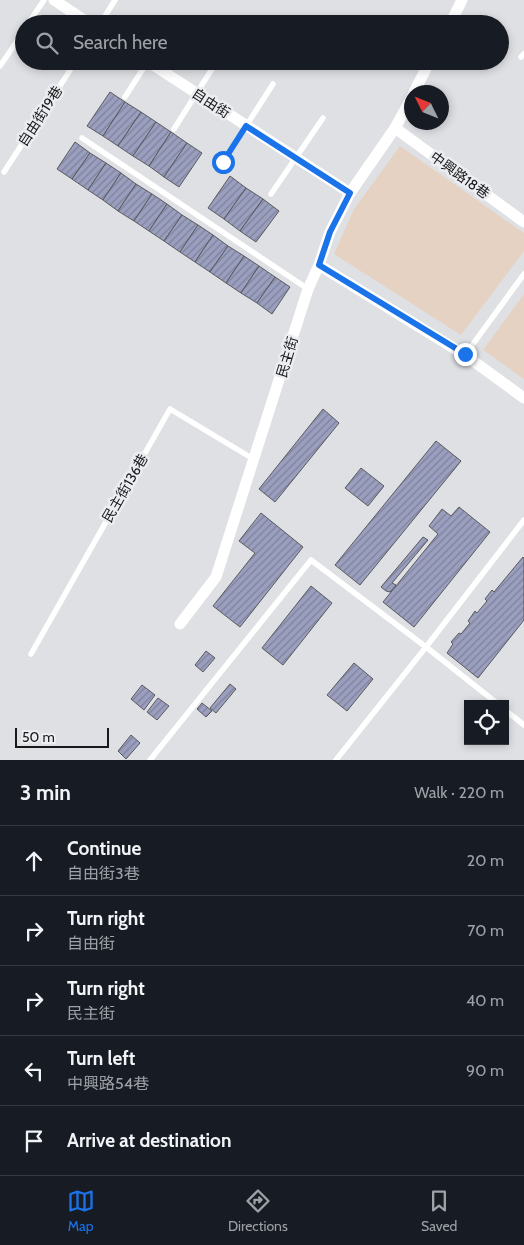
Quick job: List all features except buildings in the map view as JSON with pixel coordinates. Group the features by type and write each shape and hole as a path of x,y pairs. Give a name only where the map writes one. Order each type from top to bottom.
{"street":[{"path":"54,0 76,15"},
{"path":"454,15 462,0"},
{"name":"自由街","path":"162,70 350,193"},
{"path":"418,85 425,70"},
{"name":"民主街","path":"180,624 216,577 255,460 308,289 319,265 330,232 350,193 396,128 404,112"},
{"name":"中興路18巷","path":"396,128 524,222"},
{"path":"319,265 465,354 524,398"}],"lane":[{"path":"34,15 44,0"},
{"path":"106,15 115,0"},
{"path":"0,66 15,44"},
{"name":"自由街19巷","path":"4,172 70,70"},
{"path":"125,97 142,70"},
{"path":"174,129 211,70"},
{"path":"223,162 273,84"},
{"path":"271,194 323,118"},
{"path":"82,138 308,289"},
{"path":"465,354 524,274"},
{"name":"民主街136巷","path":"31,654 170,409 255,460"},
{"path":"336,760 524,520"},
{"path":"150,760 311,560 493,700"},
{"path":"509,713 524,725"}],"shaded area":[{"path":"400,146 524,233 524,251 461,335 334,254 354,209"},
{"path":"524,294 524,379 483,350"}],"route":[{"path":"223,162 246,126 350,193 330,232 319,265 465,354"}]}
